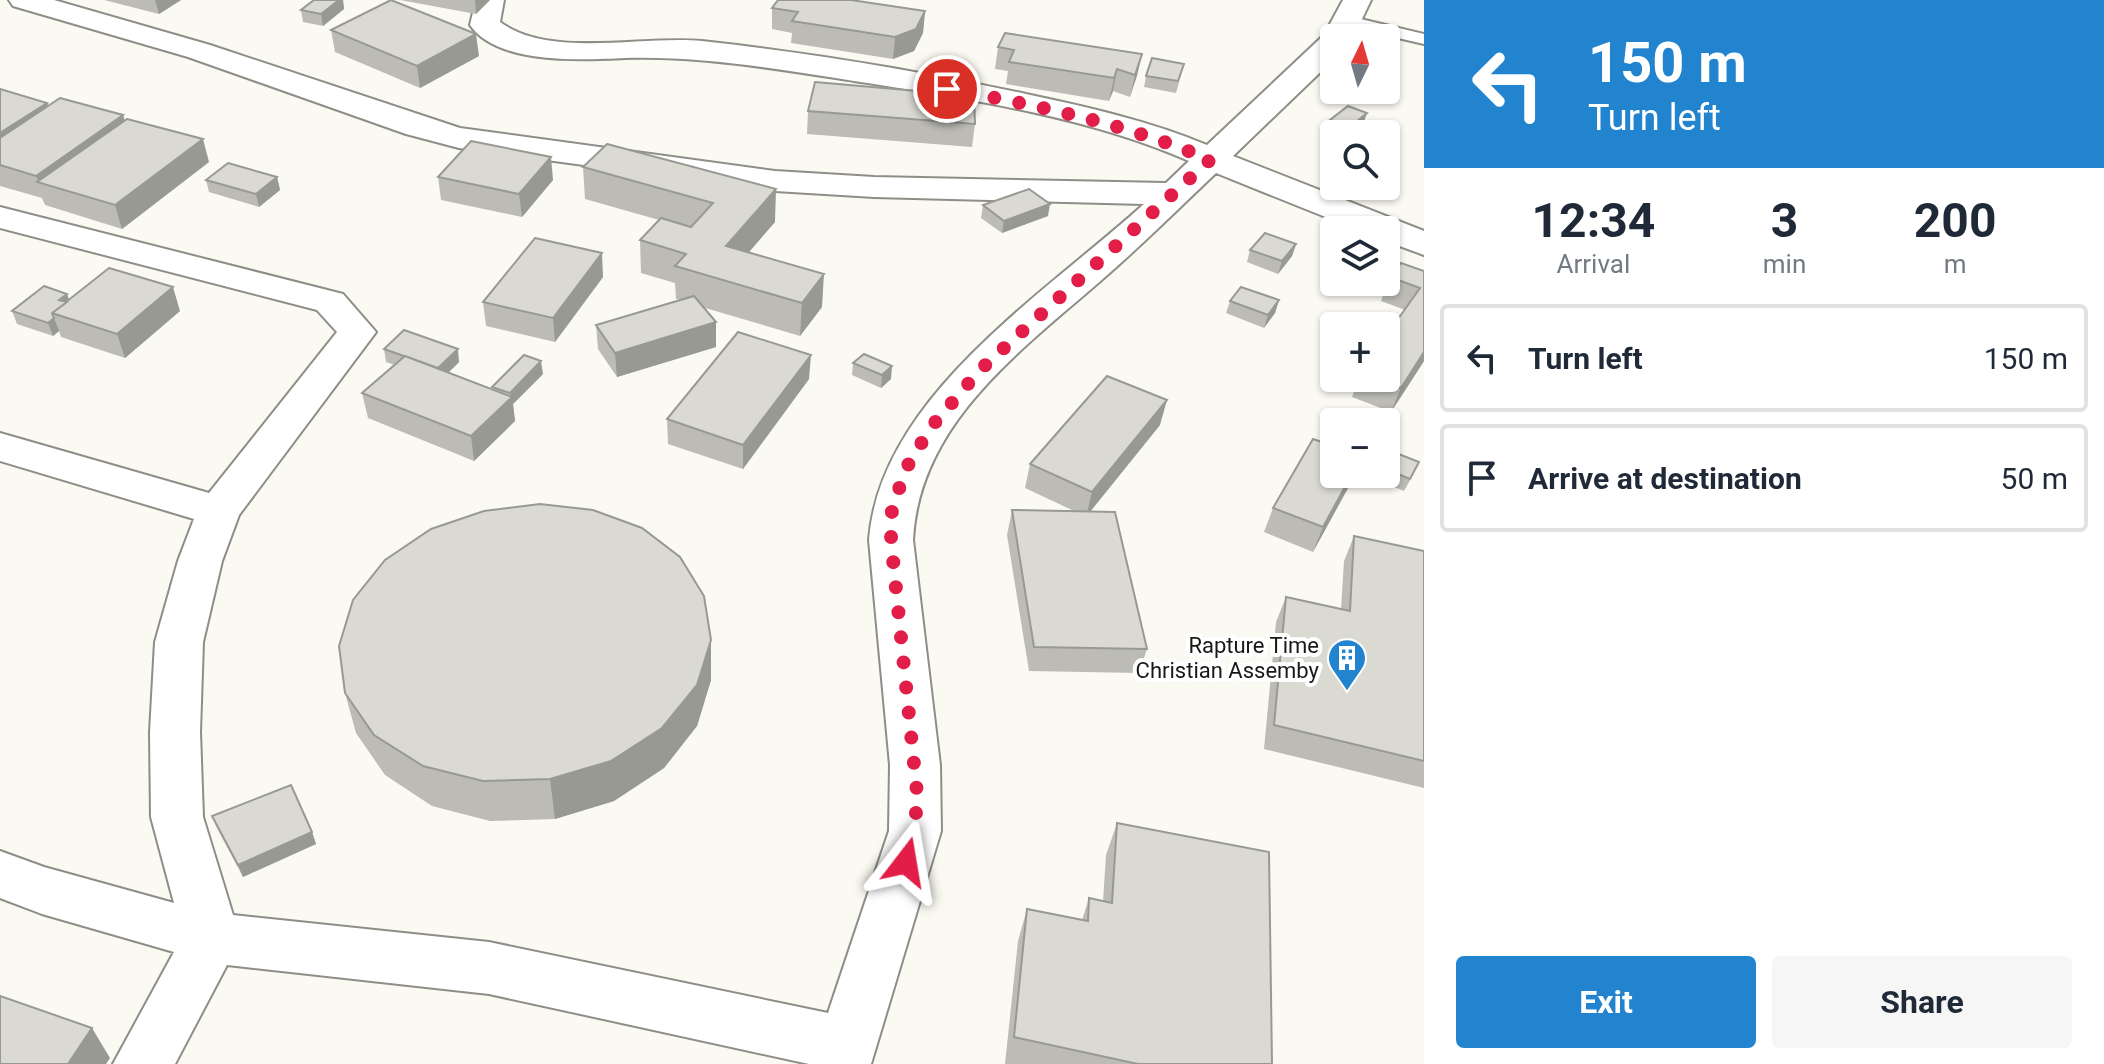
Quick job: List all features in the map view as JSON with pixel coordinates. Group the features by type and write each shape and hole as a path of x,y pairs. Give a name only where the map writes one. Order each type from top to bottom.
{"street":[{"path":"23,0 199,51 417,127 459,138 775,181 874,187 1176,194"},
{"path":"490,0 485,25 495,37 514,45 545,50 679,47 810,65 1059,112 1169,141 1424,244"},
{"path":"0,874 42,890 212,938 489,968 845,1054 915,831 917,793 892,569 892,507 909,463 932,426 980,370 1176,194 1320,49"},
{"path":"0,217 330,302 357,332 219,511 200,561 179,642 175,732 177,817 212,938 143,1064"},
{"path":"0,447 219,511"}],"lane":[{"path":"1400,35 1424,39"}],"building":[{"path":"314,0 339,0 321,14 301,10"},
{"path":"391,0 476,34 417,66 331,30"},
{"path":"778,0 851,0 925,11 916,29 895,37 792,21 798,12 772,8"},
{"path":"1005,33 1142,54 1135,75 1117,69 1114,78 1009,62 1014,50 998,47"},
{"path":"1152,58 1184,64 1178,81 1146,76"},
{"path":"815,82 974,96 975,124 808,111"},
{"path":"0,89 47,103 0,133"},
{"path":"60,98 123,115 36,176 0,165 0,138"},
{"path":"1348,106 1367,113 1358,120 1330,120"},
{"path":"127,119 203,139 115,205 37,182"},
{"path":"471,141 551,157 519,194 438,177"},
{"path":"607,144 776,189 726,246 824,274 802,303 675,266 686,254 640,240 661,218 691,227 713,203 583,167"},
{"path":"228,163 277,177 256,194 206,180"},
{"path":"1029,189 1050,204 1004,221 983,205"},
{"path":"1265,233 1296,244 1282,261 1250,250"},
{"path":"535,238 602,253 553,318 483,302"},
{"path":"1400,264 1424,271 1424,352 1401,388 1400,316 1420,288 1400,281"},
{"path":"109,268 173,287 117,334 52,313"},
{"path":"44,286 67,294 59,300 67,302 52,313 54,318 48,323 12,311"},
{"path":"1241,287 1279,300 1268,315 1230,301"},
{"path":"694,296 716,322 615,353 596,325"},
{"path":"404,330 458,349 438,368 384,349"},
{"path":"738,332 811,355 743,445 667,419"},
{"path":"864,354 892,366 882,375 853,363"},
{"path":"524,355 541,361 510,393 492,387"},
{"path":"405,356 512,397 471,436 362,393"},
{"path":"1107,376 1167,400 1092,492 1030,464"},
{"path":"1313,439 1320,441 1320,488 1344,488 1323,527 1273,508"},
{"path":"1400,455 1419,462 1410,479 1400,475"},
{"path":"540,504 593,510 642,528 680,557 704,596 711,640 697,685 662,728 611,761 550,779 483,781 423,766 374,735 345,693 339,646 353,600 385,560 431,529 484,511"},
{"path":"1012,510 1115,512 1147,649 1034,647"},
{"name":"Rapture Time Christian Assemby","path":"1354,536 1424,551 1424,761 1274,725 1286,597 1350,611"},
{"path":"291,785 312,832 238,865 212,816"},
{"path":"1117,823 1269,852 1272,1064 1138,1064 1014,1037 1027,909 1088,921 1089,898 1112,903"},
{"path":"0,996 92,1028 68,1064 0,1064"}],"place":[{"name":"Rapture Time Christian Assemby","path":"1347,692"}],"route":[{"path":"906,862 915,831 917,793 891,540 892,507 909,463 932,426 980,370 1210,160 1149,135 1059,112 947,89"}]}
